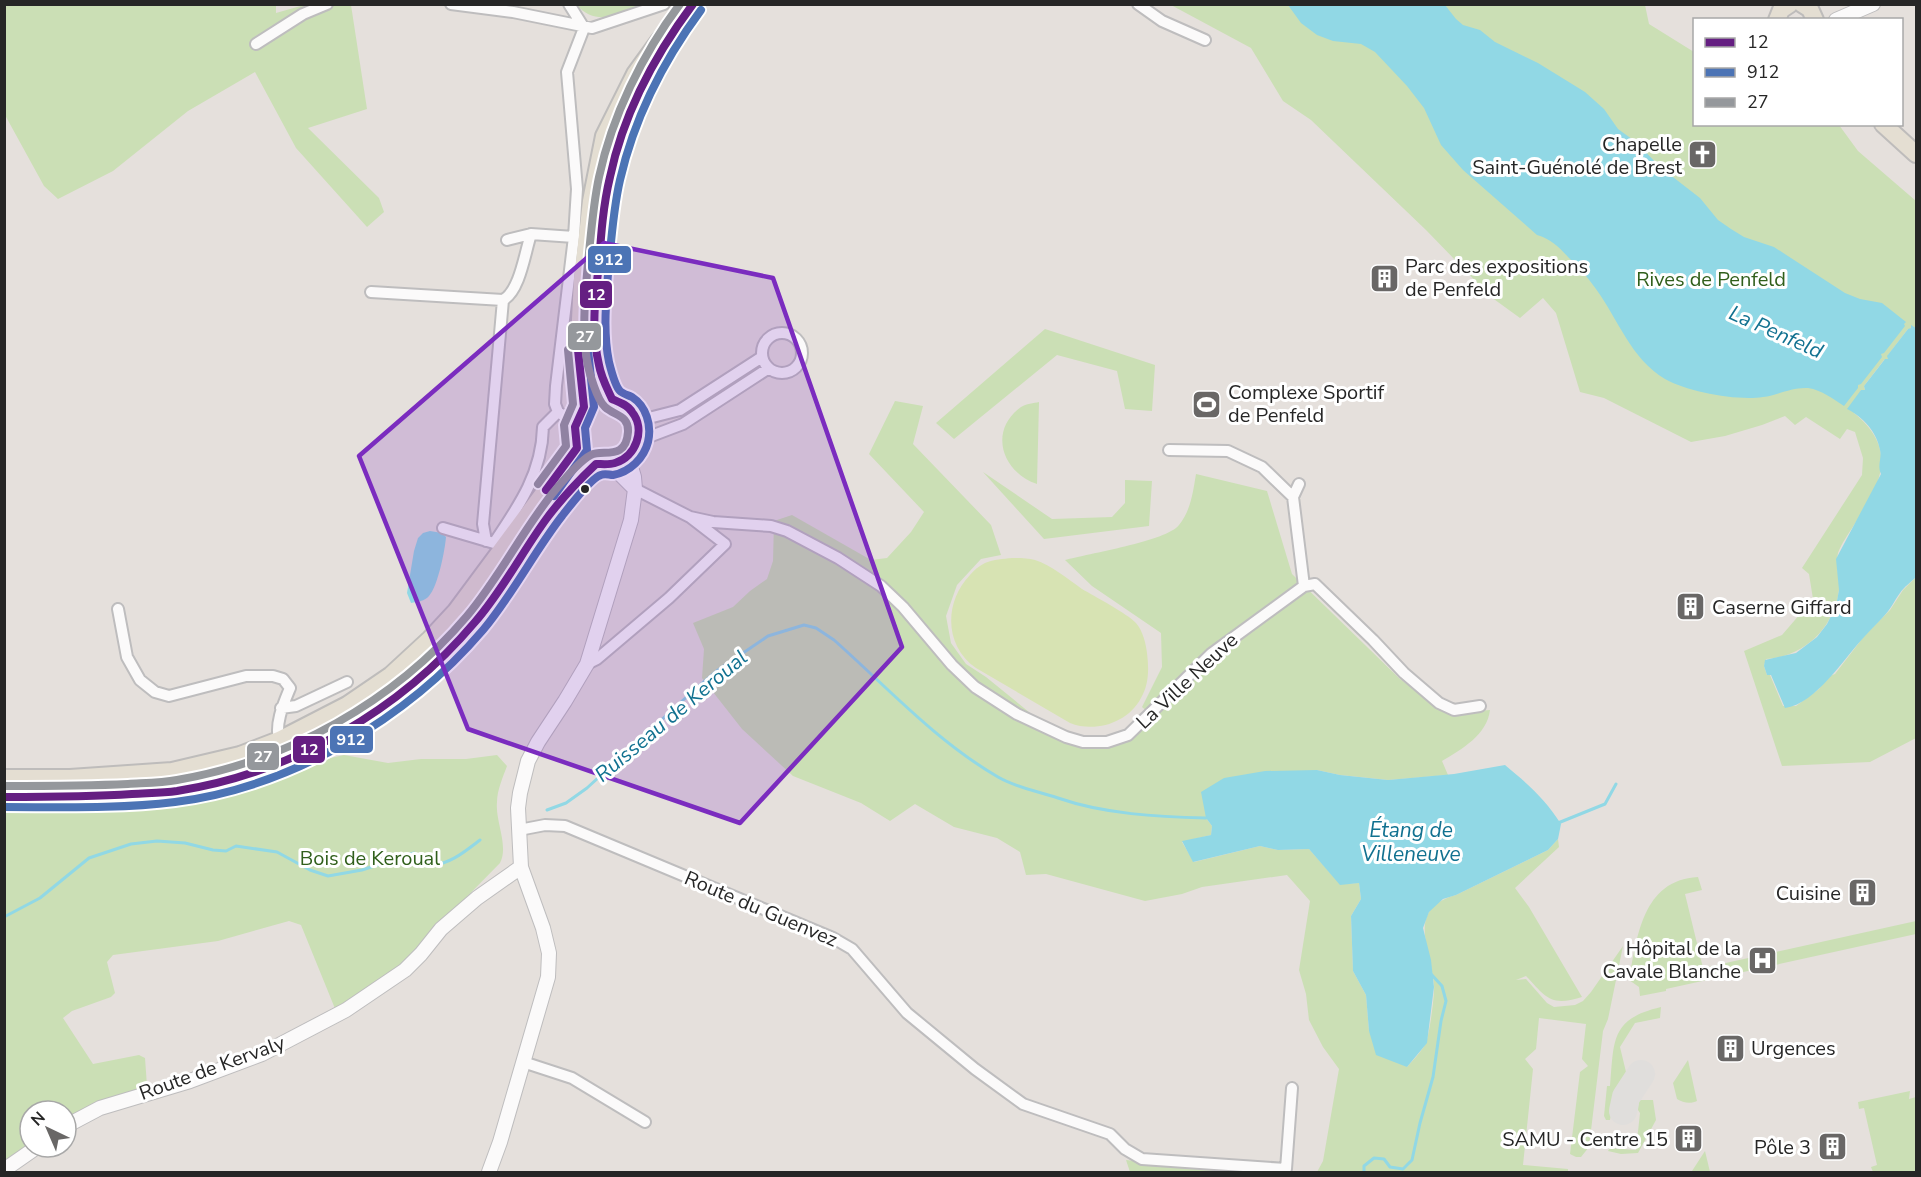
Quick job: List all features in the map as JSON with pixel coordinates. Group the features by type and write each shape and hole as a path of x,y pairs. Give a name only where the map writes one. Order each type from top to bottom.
{"main road":[{"path":"1769,4 1775,18"},
{"path":"1777,18 1781,10 1806,8"},
{"path":"612,399 598,362 594,316 610,175 625,126 648,76 688,11"},
{"path":"584,407 578,360 582,279 591,201 604,136 635,74 659,41 688,11"},
{"path":"1885,126 1917,154"},
{"path":"4,797 81,797 176,791 241,778 301,755 371,715 407,689 449,651 477,621 561,500 584,473 628,457 638,441 638,421 632,411 612,399 592,402 584,407 574,423 573,436 585,458 604,464"},
{"path":"4,778 172,771 240,755 279,741 347,705 391,675 456,611 578,448"}],"street":[{"path":"256,44 303,14 327,4"},
{"path":"451,4 513,12 584,28 592,28 664,4"},
{"path":"569,4 584,28"},
{"path":"1138,4 1162,21 1205,40"},
{"path":"1841,18 1873,4"},
{"path":"574,423 558,412 555,404 574,237 577,174 567,72 584,28"},
{"path":"507,240 531,234 574,237"},
{"path":"371,292 503,300 510,296 515,286 531,234"},
{"path":"486,541 483,524 503,300"},
{"path":"787,333 798,342 802,354 795,368 784,373 769,368 762,357 763,346 772,335 787,333"},
{"path":"638,421 680,410 762,357"},
{"path":"638,441 683,424 769,368"},
{"path":"442,528 494,543 517,508 533,477 542,449 543,428 558,412"},
{"path":"1169,450 1228,451 1262,467 1293,497"},
{"path":"489,1173 548,977 549,953 543,928 521,867 520,793 528,761 586,664 631,520 635,489 628,457"},
{"path":"586,664 597,659 669,598 725,544 690,517 635,489 604,464"},
{"path":"1299,484 1293,497 1304,586 1315,585 1404,673 1439,703 1454,710 1480,706"},
{"name":"La Ville Neuve","path":"690,517 713,522 771,526 787,531 838,558 882,586 952,665 975,687 1017,714 1066,737 1083,742 1107,742 1128,735 1211,654 1304,586"},
{"path":"117,609 128,657 140,680 155,692 169,696 246,676 273,676 283,679 290,688 281,708 277,732 279,741 301,755"},
{"path":"281,708 296,706 347,682"},
{"name":"Route du Guenvez","path":"519,830 545,825 565,826 833,938 852,950 907,1013 975,1069 1023,1104 1110,1134 1125,1149 1142,1159 1286,1169 1292,1088"},
{"name":"Route de Kervaly","path":"78,1120 100,1108 190,1080 262,1054 346,1011 405,970 441,928 477,898 521,867"},
{"path":"523,1062 572,1078 645,1122"},
{"path":"4,1170 19,1159"}],"highlighted area":[{"path":"604,243 773,278 902,647 740,823 468,729 359,456"}],"green space":[{"path":"276,4 276,13 304,5 351,5 367,109 308,128 379,198 384,212 367,227 296,148 255,72 188,111 113,171 58,199 44,186 5,115 4,5"},
{"path":"577,5 646,5 619,15 601,17 584,12"},
{"name":"Rives de Penfeld","path":"1171,5 1645,5 1649,24 1693,51 1693,126 1840,126 1858,151 1916,201 1916,328 1912,326 1908,329 1888,355 1888,359 1884,360 1864,386 1865,390 1861,390 1854,413 1877,440 1881,454 1878,481 1864,510 1838,553 1839,590 1831,617 1815,638 1793,653 1766,659 1764,666 1783,706 1796,706 1819,689 1827,677 1835,674 1865,635 1890,610 1903,590 1916,577 1916,738 1870,762 1782,766 1744,651 1782,635 1813,599 1809,574 1802,568 1862,475 1863,458 1855,432 1847,429 1840,439 1806,417 1795,425 1785,416 1725,436 1691,442 1604,398 1580,392 1556,313 1543,298 1520,318 1491,297 1426,230 1311,120 1283,101 1251,48"},
{"path":"1045,329 1155,365 1152,411 1125,409 1117,371 1057,355 954,439 936,423"},
{"path":"895,401 923,406 913,444 991,525 1001,555 981,559 957,585 946,616 951,643 966,664 986,677 1051,730 1107,742 1150,714 1142,707 1162,667 1161,633 1092,586 1065,560 1143,542 1172,531 1179,525 1186,513 1191,501 1196,474 1267,491 1292,574 1400,679 1444,711 1454,713 1490,710 1488,719 1479,734 1442,761 1448,775 1388,780 1317,770 1206,818 1212,826 1211,835 1182,842 1194,862 1260,846 1278,850 1309,849 1340,884 1359,883 1361,899 1351,916 1353,971 1366,995 1369,1031 1407,1067 1425,1045 1434,997 1425,931 1426,920 1431,910 1440,901 1548,850 1558,839 1559,847 1515,888 1529,907 1582,997 1563,1001 1555,1000 1544,995 1526,976 1516,980 1526,979 1547,1003 1554,1007 1575,1005 1583,1001 1591,992 1623,946 1608,1019 1603,1031 1589,1147 1581,1157 1570,1154 1580,1072 1588,1066 1582,1059 1586,1024 1539,1018 1536,1049 1525,1059 1533,1069 1523,1165 1568,1169 1568,1172 1317,1172 1323,1161 1339,1069 1323,1047 1309,1020 1306,994 1299,970 1310,901 1287,875 1202,887 1182,894 1145,901 1046,874 1026,875 1020,852 997,838 954,827 915,804 890,821 861,803 793,776 742,729 702,678 704,649 693,623 733,607 767,579 773,561 774,521 792,515 871,560 887,558 911,532 924,512 869,454"},
{"path":"1039,402 1037,484 1025,478 1008,461 1002,439 1005,427 1021,407"},
{"path":"983,472 1052,519 1112,517 1125,503 1125,480 1152,481 1149,526 1044,539"},
{"path":"1012,558 1032,559 1047,565 1132,619 1138,626 1146,646 1148,676 1141,698 1128,714 1110,724 1100,726 1080,726 1070,723 976,668 965,659 953,636 951,623 955,598 961,586 979,567 992,561"},
{"name":"Bois de Keroual","path":"344,755 388,763 497,755 507,766 497,797 503,849 500,863 389,976 336,1011 301,925 289,921 218,941 113,955 107,962 115,993 111,997 72,1011 63,1018 93,1064 139,1055 145,1058 147,1086 97,1103 78,1113 78,1099 18,1099 18,1154 5,1163 5,813 199,799 251,784 312,762"},
{"path":"1698,877 1702,890 1685,894 1703,968 1916,921 1916,934 1640,996 1639,987 1629,980 1635,947 1646,914 1654,900 1665,888 1679,881"},
{"path":"1661,1007 1660,1018 1635,1023 1620,1047 1626,1072 1629,1074 1614,1097 1610,1120 1606,1120 1604,1116 1607,1086 1610,1086 1612,1056 1618,1034 1632,1018"},
{"path":"1688,1060 1697,1101 1690,1103 1677,1099 1673,1083"},
{"path":"1910,1091 1909,1099 1916,1097 1916,1172 1873,1172 1871,1167 1877,1165 1864,1108 1859,1109 1858,1102"},
{"path":"1639,1100 1653,1100 1656,1120 1638,1153 1621,1154 1608,1151 1610,1148 1636,1150"},
{"path":"1705,1151 1710,1172 1689,1172 1692,1171"},
{"path":"1126,1160 1231,1172 1130,1172"}],"water":[{"name":"Rives de Penfeld","path":"1288,5 1445,5 1463,25 1480,30 1495,42 1538,63 1585,92 1604,109 1618,129 1636,142 1660,167 1700,198 1718,220 1744,237 1774,247 1845,293 1860,299 1882,303 1906,322 1905,326 1881,354 1882,357 1858,385 1844,406 1823,393 1808,388 1763,397 1740,398 1686,388 1665,379 1653,371 1634,350 1596,289 1576,265 1558,247 1537,235 1463,170 1441,145 1424,108 1375,52 1361,44 1333,41 1317,35 1301,23"},
{"path":"1911,325 1916,328 1916,577 1829,679 1808,698 1785,708 1771,675 1767,675 1765,660 1796,653 1817,637 1827,624 1836,606 1839,590 1836,559 1881,474 1880,450 1876,437 1864,421 1847,409 1861,390 1865,390 1864,386 1885,359 1888,359 1887,356 1911,328"},
{"path":"430,531 442,533 446,537 440,568 429,596 411,603 407,593 414,551 418,538"},
{"name":"Étang de Villeneuve","path":"1505,765 1536,792 1555,815 1561,824 1558,839 1548,850 1456,895 1443,899 1429,912 1423,928 1431,960 1434,987 1427,1043 1407,1067 1376,1055 1369,1031 1366,995 1353,971 1351,916 1361,899 1359,883 1340,885 1309,849 1278,850 1260,846 1193,862 1182,841 1211,835 1212,826 1206,818 1201,792 1224,778 1265,771 1317,770 1388,780 1454,774"}],"waterway":[{"name":"Ruisseau de Keroual","path":"547,810 566,803 587,788 718,670 768,636 804,625 816,628 834,640 933,730 975,763 1005,781 1094,808 1150,815 1206,818"},
{"path":"1558,823 1605,804 1616,784"},
{"name":"Ruisseau de Keroual","path":"4,917 40,898 89,858 131,844 157,841 185,843 213,850 226,851 236,846 277,852 310,870 328,876 362,870 414,853 429,863 444,863 480,840"},
{"path":"1364,1172 1364,1166 1374,1158 1384,1159 1390,1167 1403,1169 1412,1160 1433,1077 1446,1001 1442,986 1431,974"}],"taxiway":[{"path":"1623,1111 1626,1097 1641,1074"}],"transit line":[{"name":"27","path":"4,786 113,785 177,780 218,771 259,758 336,723 372,701 438,647 479,601 541,509 576,467 591,455 613,452 623,447 628,426 621,416 605,407 599,398 585,349 585,300 594,209 599,177 620,109 641,65 680,4"},
{"name":"12","path":"4,797 100,796 177,791 262,770 341,733 378,710 445,654 485,610 538,531 589,470 596,464 615,463 628,455 637,442 636,419 628,407 612,399 601,374 595,340 595,302 604,210 616,154 632,108 653,65 693,4"},
{"name":"912","path":"4,807 133,806 175,802 219,794 262,781 344,744 383,720 453,662 494,616 552,530 592,481 602,474 613,475 625,471 640,459 649,436 647,416 637,401 618,389 607,351 606,307 614,215 626,157 642,113 675,49 701,10"},
{"name":"27","path":"538,484 566,446 564,425 573,404 568,350"},
{"name":"12","path":"546,490 577,448 575,427 584,407 578,350"},
{"name":"912","path":"554,496 587,450 585,428 594,407 588,350"}],"place":[{"name":"Chapelle Saint-Guénolé de Brest","path":"1703,155"},
{"name":"Parc des expositions de Penfeld","path":"1384,278"},
{"name":"Complexe Sportif de Penfeld","path":"1207,404"},
{"name":"Caserne Giffard","path":"1691,607"},
{"name":"Cuisine","path":"1862,893"},
{"name":"Hôpital de la Cavale Blanche","path":"1762,960"},
{"name":"Urgences","path":"1730,1048"},
{"name":"SAMU - Centre 15","path":"1689,1139"},
{"name":"Pôle 3","path":"1832,1147"}],"water label":[{"name":"La Penfeld","path":"1776,332"}]}
